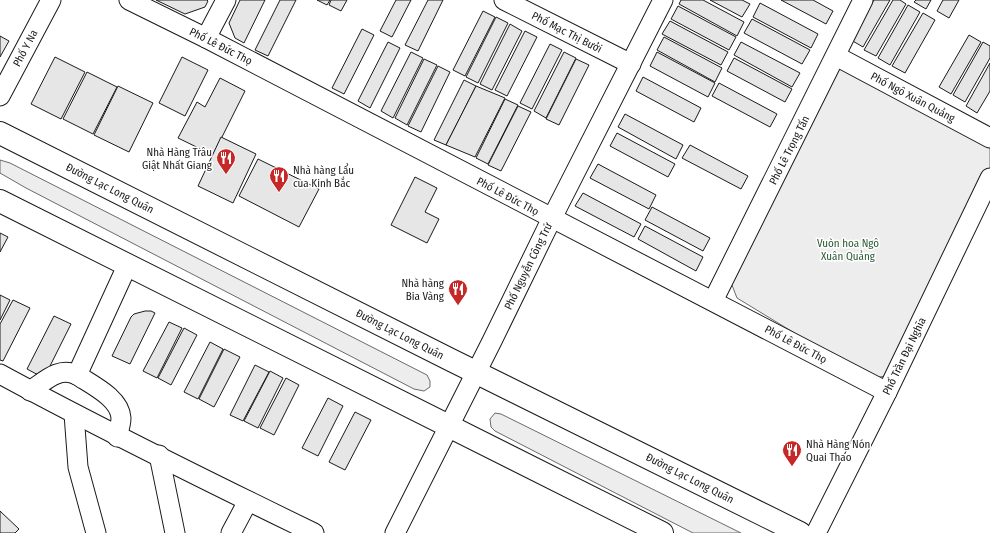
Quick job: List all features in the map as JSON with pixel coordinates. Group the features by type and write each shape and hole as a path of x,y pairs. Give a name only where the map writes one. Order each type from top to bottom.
{"main road":[{"name":"Đường Lạc Long Quân","path":"0,133 800,533"},
{"path":"0,201 662,533"}],"street":[{"name":"Phố Y Na","path":"0,96 51,0"},
{"name":"Phố Lê Đức Thọ","path":"129,0 206,38 887,392"},
{"path":"206,38 226,0"},
{"name":"Phố Mạc Thị Bưởi","path":"504,0 630,64"},
{"name":"Phố Nguyễn Công Trứ","path":"395,533 552,218 663,0"},
{"name":"Phố Lê Trọng Tấn","path":"713,301 863,0"},
{"name":"Phố Ngô Xuân Quảng","path":"836,56 990,138"},
{"name":"Phố Trần Đại Nghĩa","path":"816,533 887,392 990,178"},
{"path":"77,375 127,266"},
{"path":"30,391 61,372 69,371 77,375 112,399 118,406 121,418 117,436"},
{"path":"0,374 117,436 159,455 314,533"},
{"path":"74,414 78,467 96,533"},
{"path":"159,455 175,533"},
{"path":"231,533 248,501"}],"shaded area":[{"name":"Vuòn hoa Ngô Xuân Quảng","path":"846,67 990,146 990,168 890,375 870,379 737,298 730,280 834,70"},
{"path":"0,160 10,163 427,375 430,381 430,387 424,391 414,389 26,188 0,173"},
{"path":"495,413 501,414 741,533 693,533 495,431 491,427 490,419"}],"building":[{"path":"156,0 208,1 205,7 185,14"},
{"path":"240,0 265,0 244,43 235,38 229,23"},
{"path":"280,0 296,0 268,56 255,50"},
{"path":"317,0 330,0 327,5"},
{"path":"331,0 347,0 341,11 329,5"},
{"path":"396,0 411,0 392,37 380,31"},
{"path":"428,0 443,0 418,51 405,45"},
{"path":"681,0 703,0 744,22 737,36 679,4"},
{"path":"710,0 742,0 750,4 742,17"},
{"path":"781,0 813,0 833,11 826,24"},
{"path":"874,0 890,0 863,47 851,40"},
{"path":"893,0 900,0 906,4 876,56 864,50"},
{"path":"916,0 931,0 926,9 914,2"},
{"path":"943,0 959,0 949,18 937,11"},
{"path":"760,3 818,34 811,48 753,17"},
{"path":"908,5 920,12 890,65 878,58"},
{"path":"678,6 736,37 729,50 671,19"},
{"path":"483,11 495,17 465,76 453,70"},
{"path":"923,13 935,20 905,73 892,66"},
{"path":"496,17 508,23 478,83 466,77"},
{"path":"752,19 810,50 802,64 744,33"},
{"path":"670,21 728,52 721,65 662,34"},
{"path":"510,24 522,31 492,90 480,84"},
{"path":"362,29 374,35 344,94 332,88"},
{"path":"525,31 537,37 507,96 495,90"},
{"path":"969,35 981,42 951,94 939,87"},
{"path":"0,36 9,41 0,57"},
{"path":"664,37 722,68 715,82 657,50"},
{"path":"388,42 400,48 370,108 358,101"},
{"path":"741,42 800,73 792,87 734,55"},
{"path":"983,42 990,46 990,58 965,102 953,95"},
{"path":"550,44 562,50 532,109 520,103"},
{"path":"411,52 423,58 393,118 381,111"},
{"path":"564,52 576,58 546,118 534,111"},
{"path":"657,52 715,83 708,97 650,66"},
{"path":"55,57 85,72 61,119 31,104"},
{"path":"182,57 208,70 185,116 159,103"},
{"path":"734,58 792,89 785,102 727,71"},
{"path":"424,59 437,65 407,125 395,118"},
{"path":"576,59 589,65 559,125 546,119"},
{"path":"990,63 990,91 977,113 966,106"},
{"path":"438,66 450,72 421,132 408,126"},
{"path":"87,72 117,87 93,134 63,119"},
{"path":"643,77 701,108 694,122 636,91"},
{"path":"220,78 245,91 213,155 178,138 197,102 205,107"},
{"path":"464,80 476,86 446,145 434,140"},
{"path":"719,83 777,114 770,127 712,96"},
{"path":"118,86 153,103 129,152 94,135"},
{"path":"476,86 505,98 475,157 446,145"},
{"path":"505,99 518,105 488,164 476,158"},
{"path":"518,106 531,112 501,171 488,165"},
{"path":"625,114 683,145 676,159 618,127"},
{"path":"617,133 675,164 668,177 610,146"},
{"path":"221,137 256,154 233,203 198,186"},
{"path":"690,145 748,176 741,189 682,158"},
{"name":"Nhà hàng Lẩu cua Kinh Bắc","path":"258,159 319,189 299,227 239,196"},
{"path":"598,164 656,195 649,209 590,178"},
{"path":"415,177 437,188 425,212 439,219 427,243 391,225"},
{"path":"583,193 641,224 634,237 575,206"},
{"path":"652,207 710,238 703,251 645,220"},
{"path":"645,226 703,257 696,271 638,239"},
{"path":"0,233 8,237 0,252"},
{"path":"0,295 10,300 0,320"},
{"path":"13,300 30,308 3,361 0,360 0,324"},
{"path":"145,311 155,313 130,364 112,356 131,317 134,314"},
{"path":"54,316 71,324 44,378 27,369"},
{"path":"169,322 182,328 157,378 143,371"},
{"path":"184,328 197,335 171,385 158,378"},
{"path":"210,342 223,349 198,399 184,392"},
{"path":"224,349 240,357 214,407 199,399"},
{"path":"255,365 269,372 243,421 230,415"},
{"path":"270,371 283,378 258,428 244,421"},
{"path":"286,378 299,385 274,435 260,428"},
{"path":"328,398 343,406 318,456 302,448"},
{"path":"355,412 371,420 345,470 329,462"},
{"path":"0,511 19,529 15,533 0,533"}],"place":[{"name":"Nhà Hàng Trâu Giật Nhất Giang","path":"226,175"},
{"name":"Nhà hàng Lẩu cua Kinh Bắc","path":"279,193"},
{"name":"Nhà hàng Bia Vàng","path":"458,306"},
{"name":"Nhà Hàng Nón Quai Thao","path":"792,467"}]}
